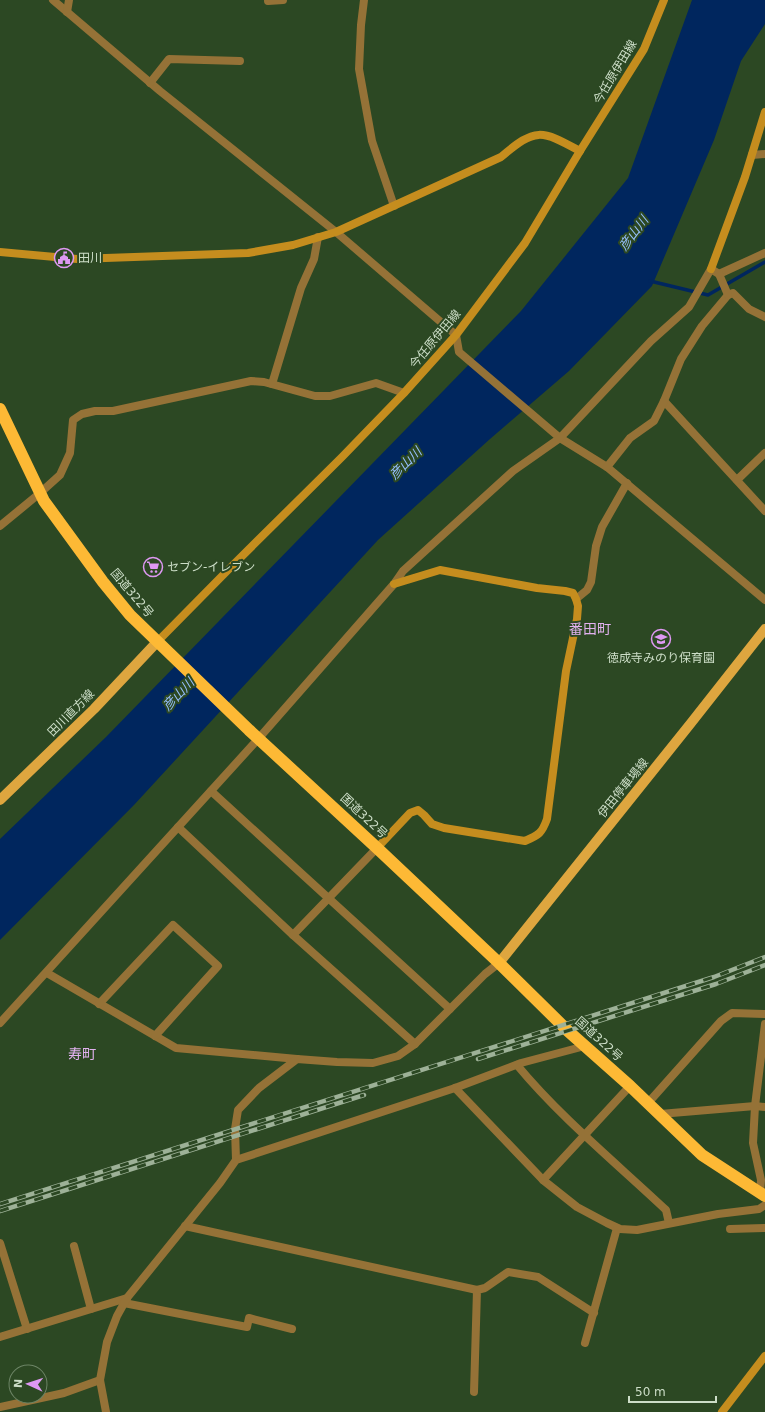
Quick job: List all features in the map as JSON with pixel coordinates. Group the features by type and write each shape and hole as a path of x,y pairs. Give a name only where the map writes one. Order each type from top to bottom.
{"highway":[{"name":"国道322号","path":"0,409 44,501 103,582 130,616 249,730 499,963 568,1031 648,1102 702,1155 763,1195"}],"main road":[{"name":"伊田停車場線","path":"499,963 765,629"},
{"name":"田川直方線","path":"0,800 94,709 157,642"}],"street":[{"path":"53,0 150,83 336,232 456,335 459,352 557,435 607,467 765,600"},
{"path":"67,12 69,0"},
{"path":"268,1 283,0"},
{"path":"364,0 361,25 360,69 372,141 394,206"},
{"name":"今任原伊田線","path":"157,642 233,564 342,457 404,393 456,335 525,243 580,151 644,49 664,0"},
{"path":"150,83 169,59 240,61"},
{"path":"0,1023 259,738 394,584 403,571 513,471 557,435 651,341 689,307 711,269 745,177 765,112"},
{"path":"0,252 77,258 248,253 294,245 336,232 501,157 524,139 534,135 554,137 580,151"},
{"path":"752,155 765,154"},
{"path":"272,384 301,288 314,259 318,237"},
{"path":"720,277 765,253"},
{"path":"711,269 720,277 727,294"},
{"path":"607,467 630,438 654,420 681,359 702,326 727,294 733,293 749,309 765,317"},
{"path":"0,526 40,493 60,474 70,452 73,420 82,414 141,405 251,381 272,384 315,396 330,396 376,383 404,393"},
{"path":"664,400 765,511"},
{"path":"737,480 765,453"},
{"path":"576,599 587,590 591,582 596,546 602,527 627,484"},
{"path":"293,935 410,813 418,810 432,824 451,830 525,841 536,836 542,830 547,819 566,671 577,619 578,606 573,594 566,591 537,588 440,570 394,584"},
{"path":"211,791 450,1010"},
{"path":"178,827 293,935 415,1044"},
{"path":"99,1004 173,925 218,966 155,1036"},
{"path":"47,973 176,1048 336,1062 373,1063 398,1056 415,1044 485,974 499,963"},
{"path":"648,1102 721,1021 732,1013 765,1014"},
{"path":"763,1195 753,1142 755,1106 765,1024"},
{"path":"236,1160 455,1088 517,1065 585,1046"},
{"path":"106,1412 100,1380 106,1342 117,1316 126,1301 220,1183 236,1160 235,1129 238,1110 259,1088 297,1059"},
{"path":"517,1065 533,1084 585,1135 666,1210 669,1223"},
{"path":"543,1180 630,1086"},
{"path":"455,1088 543,1180 577,1207 617,1228 637,1230 718,1214 760,1209 765,1205"},
{"path":"660,1114 755,1106 765,1107"},
{"path":"186,1226 476,1290 485,1288 508,1272 538,1277 594,1313"},
{"path":"585,1342 617,1228"},
{"path":"730,1229 765,1228"},
{"path":"0,1244 27,1329"},
{"path":"74,1246 91,1309"},
{"path":"474,1392 476,1290"},
{"path":"0,1337 91,1309 126,1301 247,1327 249,1318 292,1329"},
{"path":"722,1412 765,1356"},
{"path":"0,1407 11,1409 64,1393 100,1380"}],"water":[{"name":"彦山川","path":"692,0 765,0 765,24 741,61 714,140 652,286 569,371 490,439 378,540 134,805 0,940 0,839 106,737 521,311 628,178"}],"waterway":[{"path":"650,281 708,295 765,262"}],"railway":[{"path":"0,1204 714,977 765,957"},
{"path":"478,1059 716,984 765,965"},
{"path":"0,1211 364,1095"}],"place":[{"name":"田川","path":"64,258"},
{"name":"セブン-イレブン","path":"153,567"},
{"name":"徳成寺みのり保育園","path":"661,639"}],"district":[{"name":"番田町","path":"590,629"},
{"name":"寿町","path":"82,1054"}]}
